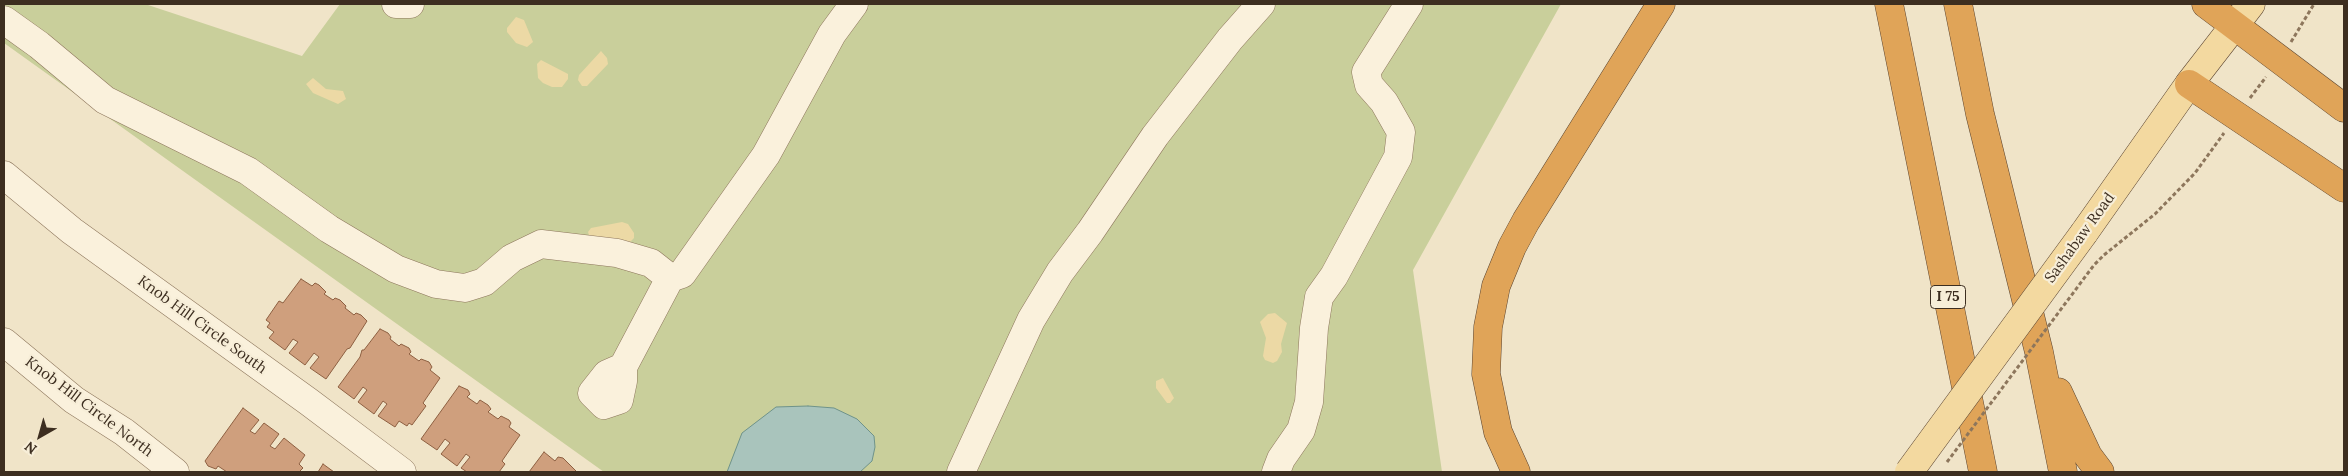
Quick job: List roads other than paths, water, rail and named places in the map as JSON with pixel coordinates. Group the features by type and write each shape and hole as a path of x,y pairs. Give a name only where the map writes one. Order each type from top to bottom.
{"highway":[{"path":"1516,472 1498,432 1486,374 1488,326 1496,286 1522,228 1661,4"},
{"name":"I 75","path":"1889,4 1983,472"},
{"path":"1958,4 1980,114 2039,352 2064,472"},
{"path":"2206,4 2344,108"},
{"path":"2189,84 2344,188"},
{"path":"2039,352 2088,456 2100,472"}],"main road":[{"name":"Sashabaw Road","path":"1909,472 2084,233 2189,84 2251,4"}],"street":[{"path":"396,4 410,4"},
{"path":"623,367 670,278 682,274 766,155 832,34 854,4"},
{"path":"961,472 1031,320 1060,272 1090,232 1155,136 1230,39 1261,4"},
{"path":"1276,472 1281,459 1301,430 1309,402 1313,337 1319,297 1334,276 1398,157 1401,132 1384,102 1369,85 1366,72 1409,4"},
{"path":"4,20 39,45 104,100 248,171 329,229 396,269 436,284 465,288 484,282 512,258 541,244 617,253 651,263 670,278"},
{"name":"Knob Hill Circle South","path":"4,175 72,231 309,402 402,472"},
{"name":"Knob Hill Circle North","path":"4,342 74,400 124,432 174,472"}],"water":[{"path":"808,406 834,408 857,419 874,436 875,447 872,461 860,472 727,472 742,433 776,407"}]}
